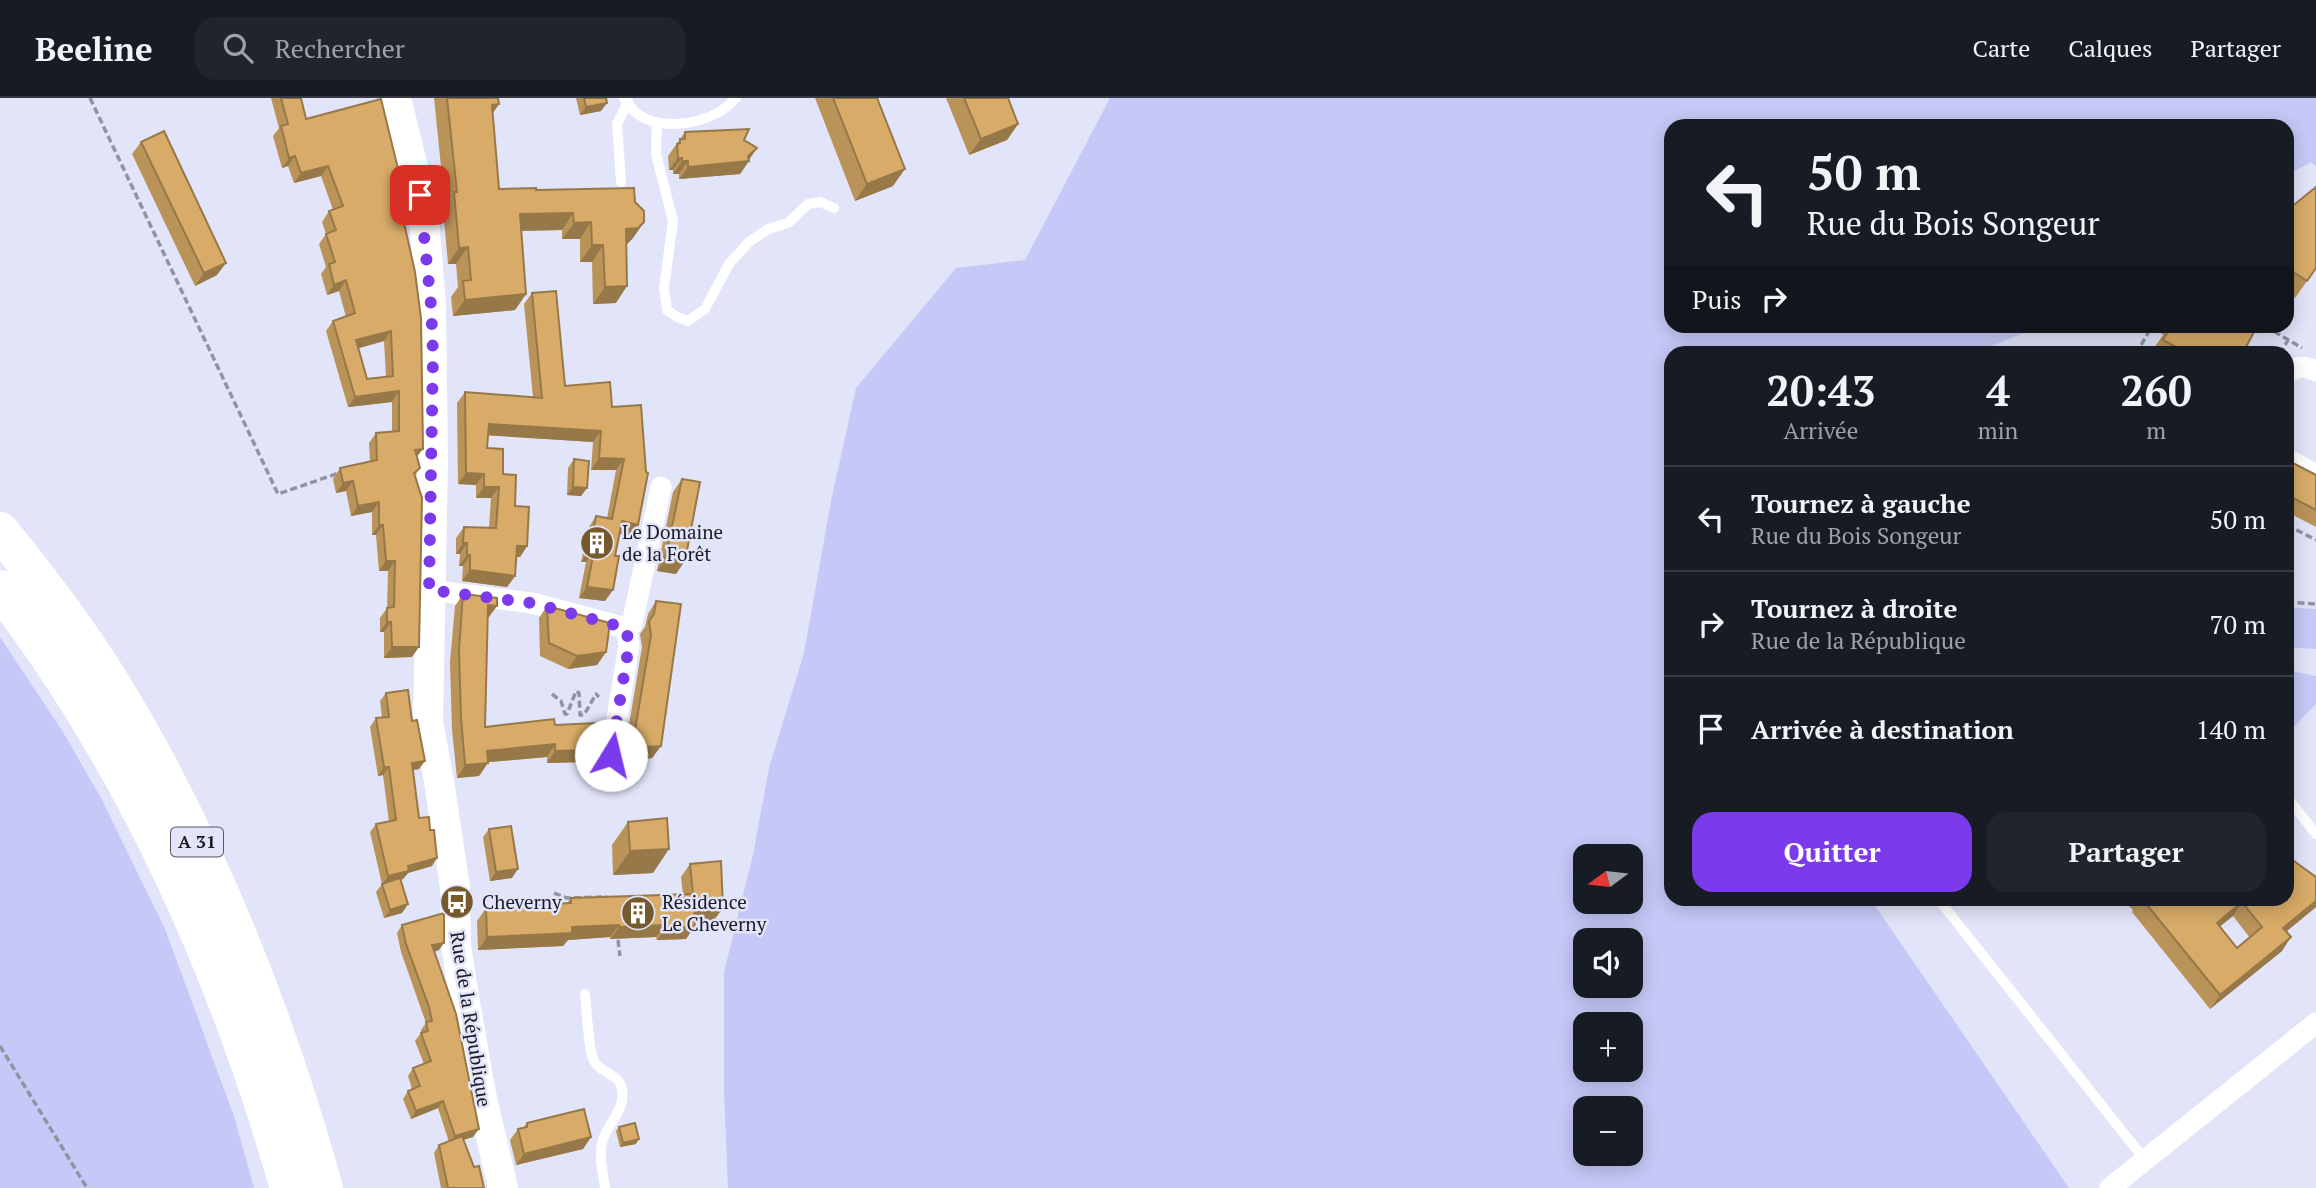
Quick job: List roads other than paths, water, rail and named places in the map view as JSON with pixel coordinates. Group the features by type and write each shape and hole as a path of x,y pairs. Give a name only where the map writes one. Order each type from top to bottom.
{"highway":[{"name":"A 31","path":"0,531 80,636 112,684 169,784 216,883 260,994 324,1188"},
{"name":"A 31","path":"0,589 82,706 166,862 210,960 268,1120 289,1188"}],"street":[{"name":"Rue de la République","path":"396,98 423,208 431,305 433,355 428,722 457,902 457,953 481,1094 503,1188"},
{"path":"2294,368 2301,366 2316,371"},
{"path":"2294,463 2316,475"},
{"path":"429,590 532,603 626,628 632,624 661,487"},
{"path":"611,755 629,645 626,628"},
{"path":"2110,1188 2316,1023"}],"lane":[{"path":"626,100 635,112 657,121 682,124 720,112 736,98"},
{"path":"621,182 617,124 626,100"},
{"path":"657,121 656,155 673,221 664,288 667,310 677,317 688,321 705,309 729,264 749,242 768,229 788,223 808,204 820,202 834,208"},
{"path":"2294,806 2316,834"},
{"path":"1944,906 2145,1160"},
{"path":"585,994 594,1061 602,1070 618,1078 623,1090 621,1105 603,1140 600,1156 605,1188"}],"place":[{"name":"Le Domaine de la Forêt","path":"597,543"},
{"name":"Cheverny","path":"457,902"},
{"name":"Résidence Le Cheverny","path":"638,913"}]}
